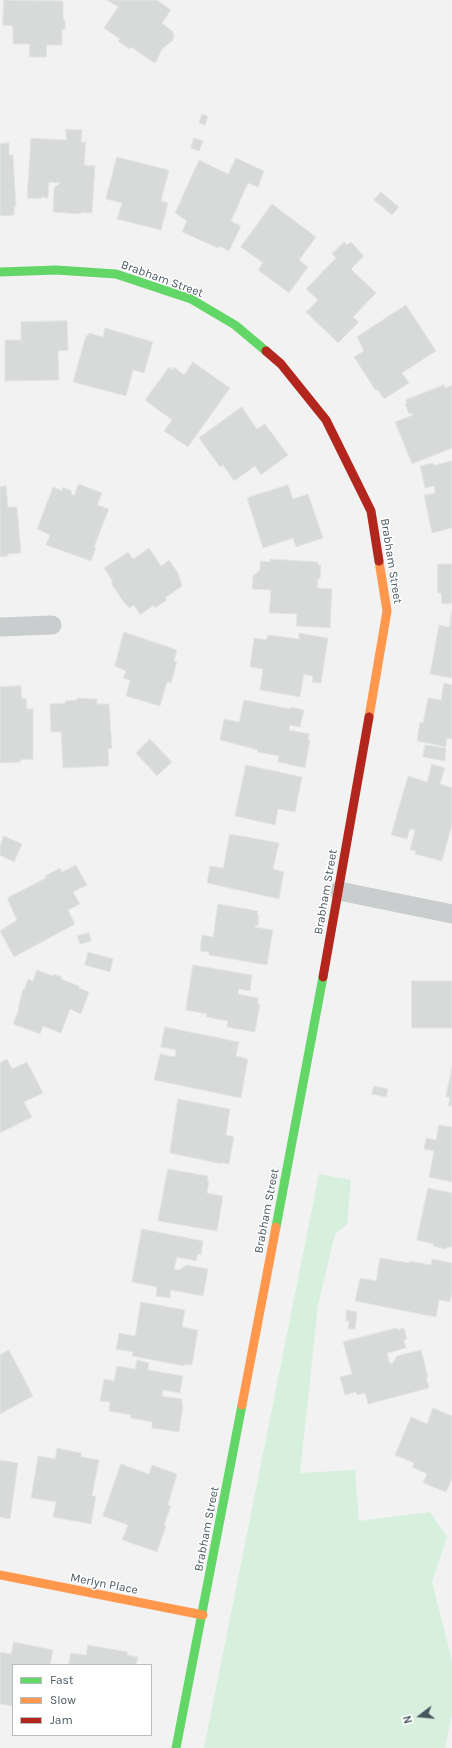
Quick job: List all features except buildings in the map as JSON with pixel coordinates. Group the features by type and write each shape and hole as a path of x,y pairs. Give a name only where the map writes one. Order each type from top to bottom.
{"street":[{"name":"Brabham Street","path":"0,272 56,270 116,274 190,299 235,325 281,364 326,420 371,511 387,611 339,891 203,1615 176,1748"},
{"path":"0,627 52,624"},
{"path":"339,891 452,914"},
{"name":"Merlyn Place","path":"0,1575 203,1615"}],"green space":[{"path":"319,1174 351,1180 347,1224 335,1234 318,1305 300,1473 355,1470 359,1521 430,1512 447,1537 432,1582 452,1660 452,1715 445,1748 204,1748"}],"traffic: fast":[{"path":"0,272 56,270 116,274 191,299 235,325 266,351"},
{"path":"276,1227 323,977"},
{"path":"176,1748 242,1405"}],"traffic: slow":[{"path":"369,717 387,611 379,561"},
{"path":"242,1405 276,1227"},
{"path":"0,1575 203,1615"}],"traffic: jam":[{"path":"266,351 281,364 326,420 371,511 379,561"},
{"path":"323,977 369,717"}]}
